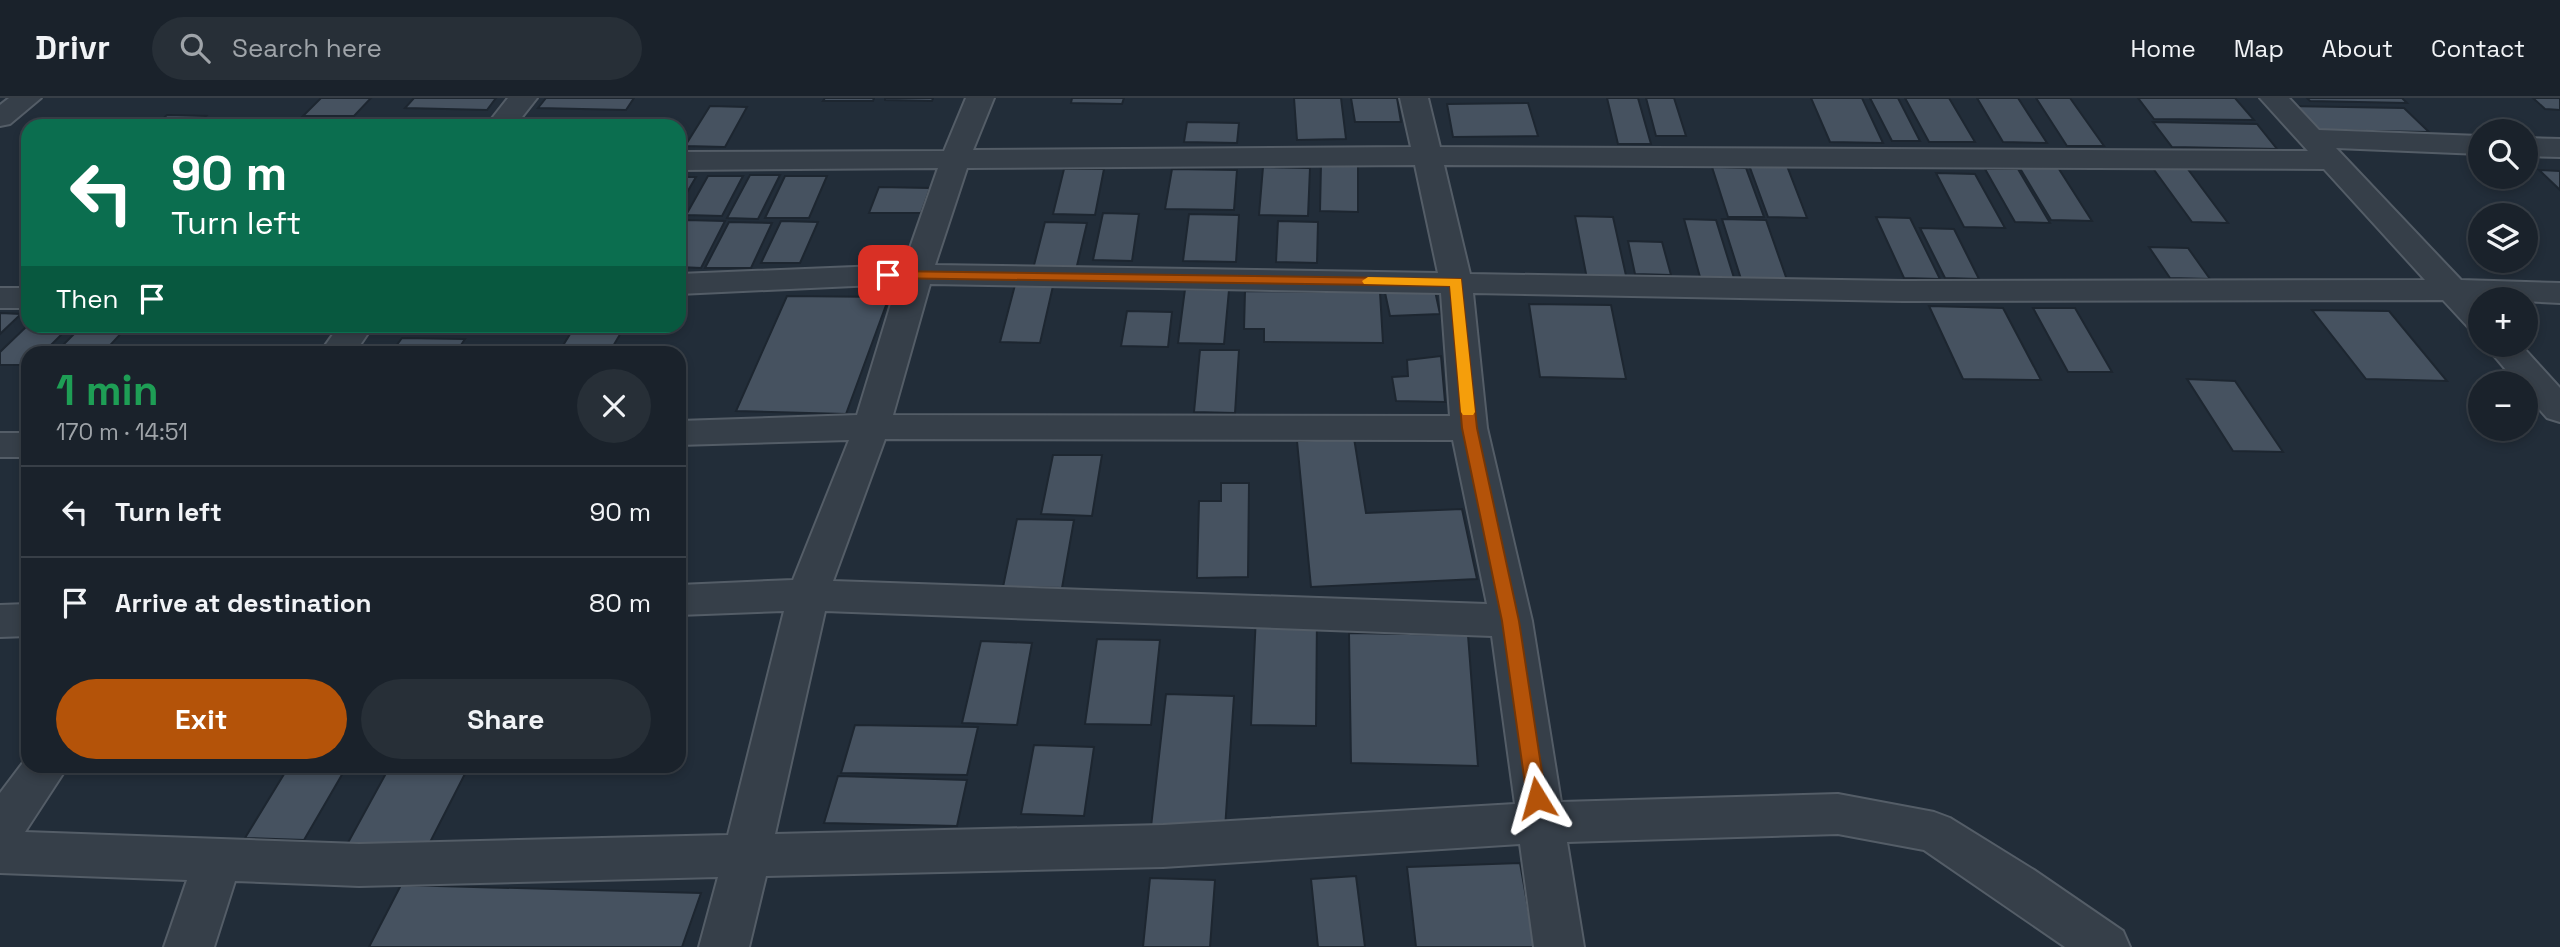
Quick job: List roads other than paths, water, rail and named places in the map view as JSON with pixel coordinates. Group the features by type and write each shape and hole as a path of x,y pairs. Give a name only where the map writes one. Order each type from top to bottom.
{"street":[{"path":"0,118 27,98"},
{"path":"506,119 523,98"},
{"path":"724,947 749,856 809,595 871,428 915,274 953,160 980,98"},
{"path":"1414,98 1456,282 1469,428 1511,621 1559,947"},
{"path":"2274,98 2468,307"},
{"path":"686,161 2320,149 2468,145"},
{"path":"2538,147 2560,148"},
{"path":"686,284 915,274 1903,291 2560,292"},
{"path":"0,298 21,298"},
{"path":"2513,357 2560,410"},
{"path":"686,433 871,428 1469,428"},
{"path":"0,445 21,445"},
{"path":"686,600 809,595 1511,621"},
{"path":"0,621 21,620"},
{"path":"0,831 41,773"},
{"path":"0,852 359,865 1163,846 1541,823 1838,814 1934,832 2017,885 2105,947"},
{"path":"189,947 218,860"}]}
